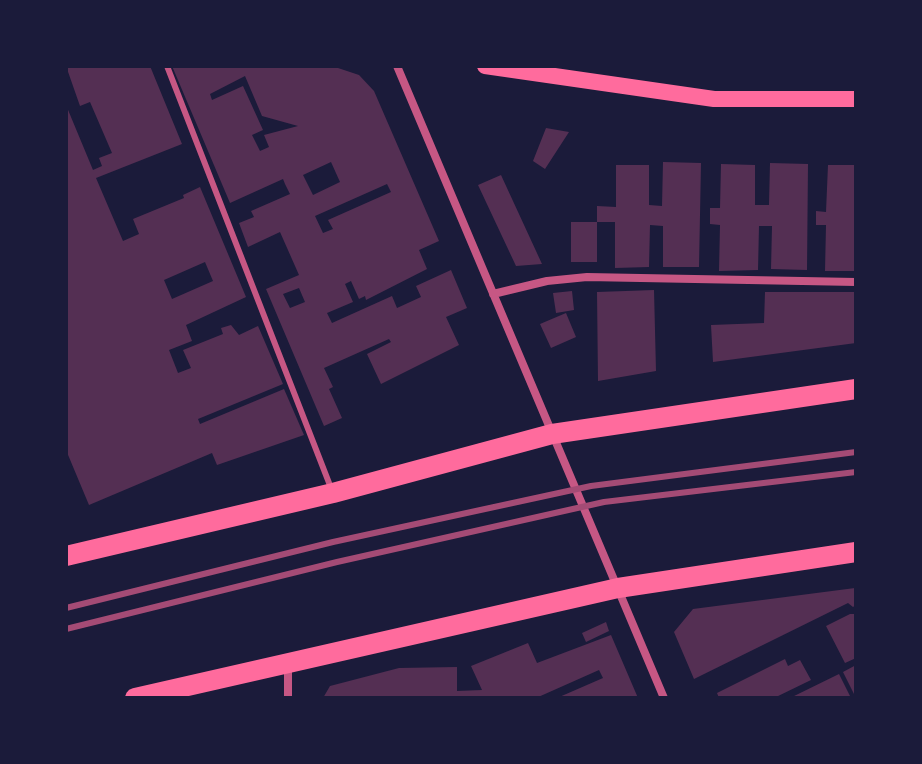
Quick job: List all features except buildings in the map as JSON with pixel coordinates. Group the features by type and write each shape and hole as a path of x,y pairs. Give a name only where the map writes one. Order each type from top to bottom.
{"main road":[{"path":"485,66 714,99 856,99"},
{"path":"66,556 333,493 552,434 856,389"},
{"path":"135,698 618,588 856,552"}],"street":[{"path":"397,66 664,698"},
{"path":"493,294 547,281 587,277 856,282"},
{"path":"288,665 288,698"}],"lane":[{"path":"167,66 333,493"}],"railway":[{"path":"66,608 333,542 591,486 856,452"},
{"path":"66,629 337,562 604,502 856,472"}]}
